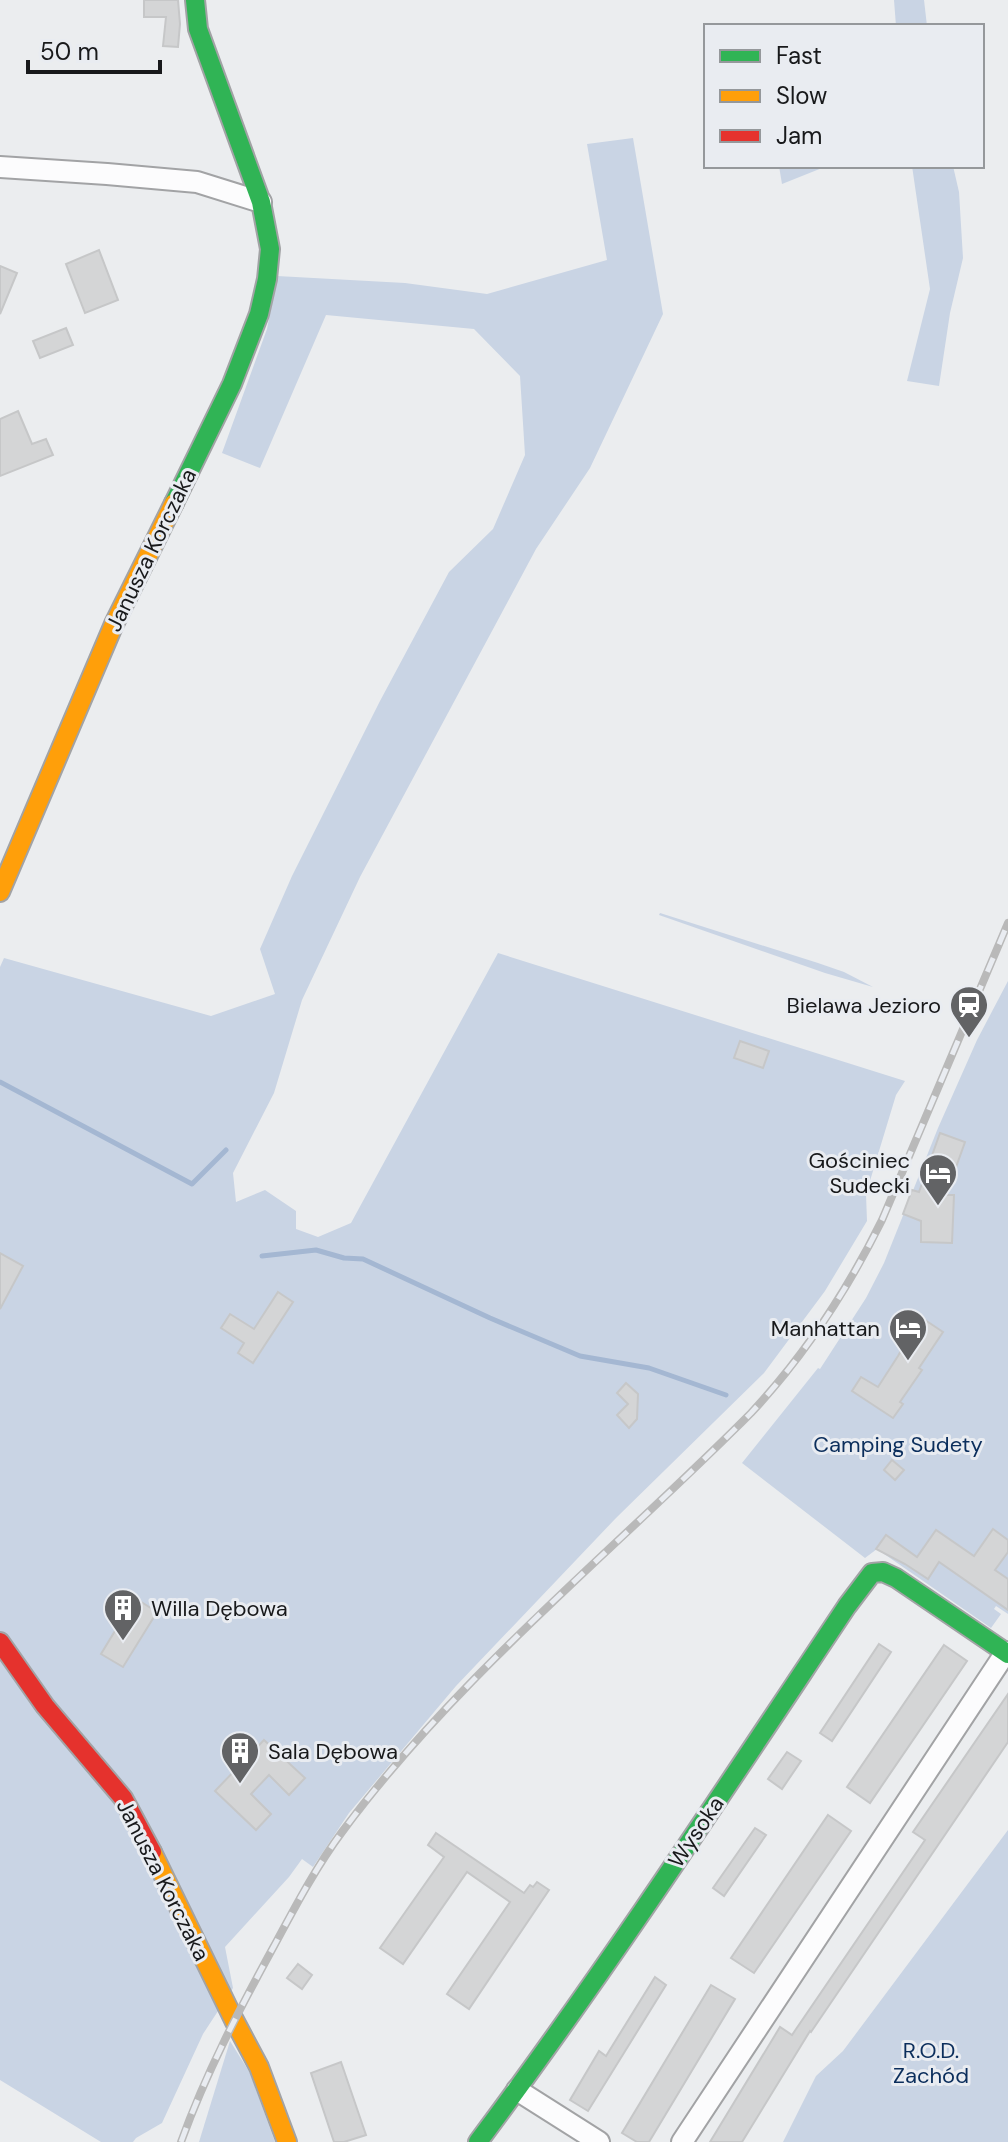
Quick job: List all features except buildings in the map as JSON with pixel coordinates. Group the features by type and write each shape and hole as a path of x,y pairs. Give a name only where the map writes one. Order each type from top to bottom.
{"street":[{"name":"Janusza Korczaka","path":"0,892 114,624 232,384 259,314 267,279 270,249 261,202 198,29 195,0"},
{"path":"0,167 197,182 261,202"},
{"name":"Wysoka","path":"478,2142 655,1894 872,1573 883,1572 896,1578 1007,1653"},
{"name":"Janusza Korczaka","path":"0,1642 54,1717 123,1798 259,2067 287,2142"},
{"path":"682,2142 1007,1653"},
{"path":"517,2090 599,2142"}],"green space":[{"path":"894,0 924,0 927,24 896,24"},
{"path":"633,138 663,314 590,468 536,549 360,877 302,1000 274,1093 233,1173 236,1202 265,1190 296,1211 296,1229 318,1237 351,1223 498,953 905,1081 896,1095 866,1194 867,1221 825,1291 764,1373 616,1518 456,1686 349,1813 313,1867 302,1859 225,1947 233,1988 203,2034 162,2123 133,2142 101,2142 0,2080 0,967 4,958 211,1016 275,994 260,949 292,876 449,572 493,529 525,455 520,376 474,329 326,315 260,468 222,453 267,329 277,276 405,283 487,294 607,260 587,144"},
{"path":"779,168 822,168 782,184"},
{"path":"912,168 953,168 959,192 963,258 950,313 939,386 907,381 930,289"},
{"path":"660,913 844,972 873,987 825,973"},
{"name":"Camping Sudety","path":"1008,981 1008,1614 996,1606 994,1609 1001,1614 991,1628 877,1549 865,1558 742,1463 820,1369 866,1298 884,1263 977,1040"},
{"name":"R.O.D. Zachód","path":"1008,1830 1008,2142 783,2142 816,2076 843,2051"},
{"path":"230,2041 250,2073 275,2142 199,2142"}],"waterway":[{"path":"0,1082 192,1184 226,1150"},
{"path":"262,1256 316,1250 344,1258 363,1259 580,1356 649,1368 726,1395"}],"railway":[{"path":"181,2142 212,2067 248,1994 306,1888 342,1832 436,1719 487,1666 751,1413 824,1321 882,1220 1008,923"}],"traffic: fast":[{"path":"174,503 232,384 259,314 270,249 261,202 198,29 195,0"},
{"path":"478,2142 620,1943 872,1573 883,1572 896,1578 1008,1654"}],"traffic: slow":[{"path":"0,892 114,624 174,503"},
{"path":"152,1852 259,2067 287,2142"}],"traffic: jam":[{"path":"0,1642 45,1706 123,1798 152,1852"}],"place":[{"name":"Bielawa Jezioro","path":"969,1039"},
{"name":"Gościniec Sudecki","path":"938,1207"},
{"name":"Manhattan","path":"908,1362"},
{"name":"Willa Dębowa","path":"123,1642"},
{"name":"Sala Dębowa","path":"240,1785"}]}
